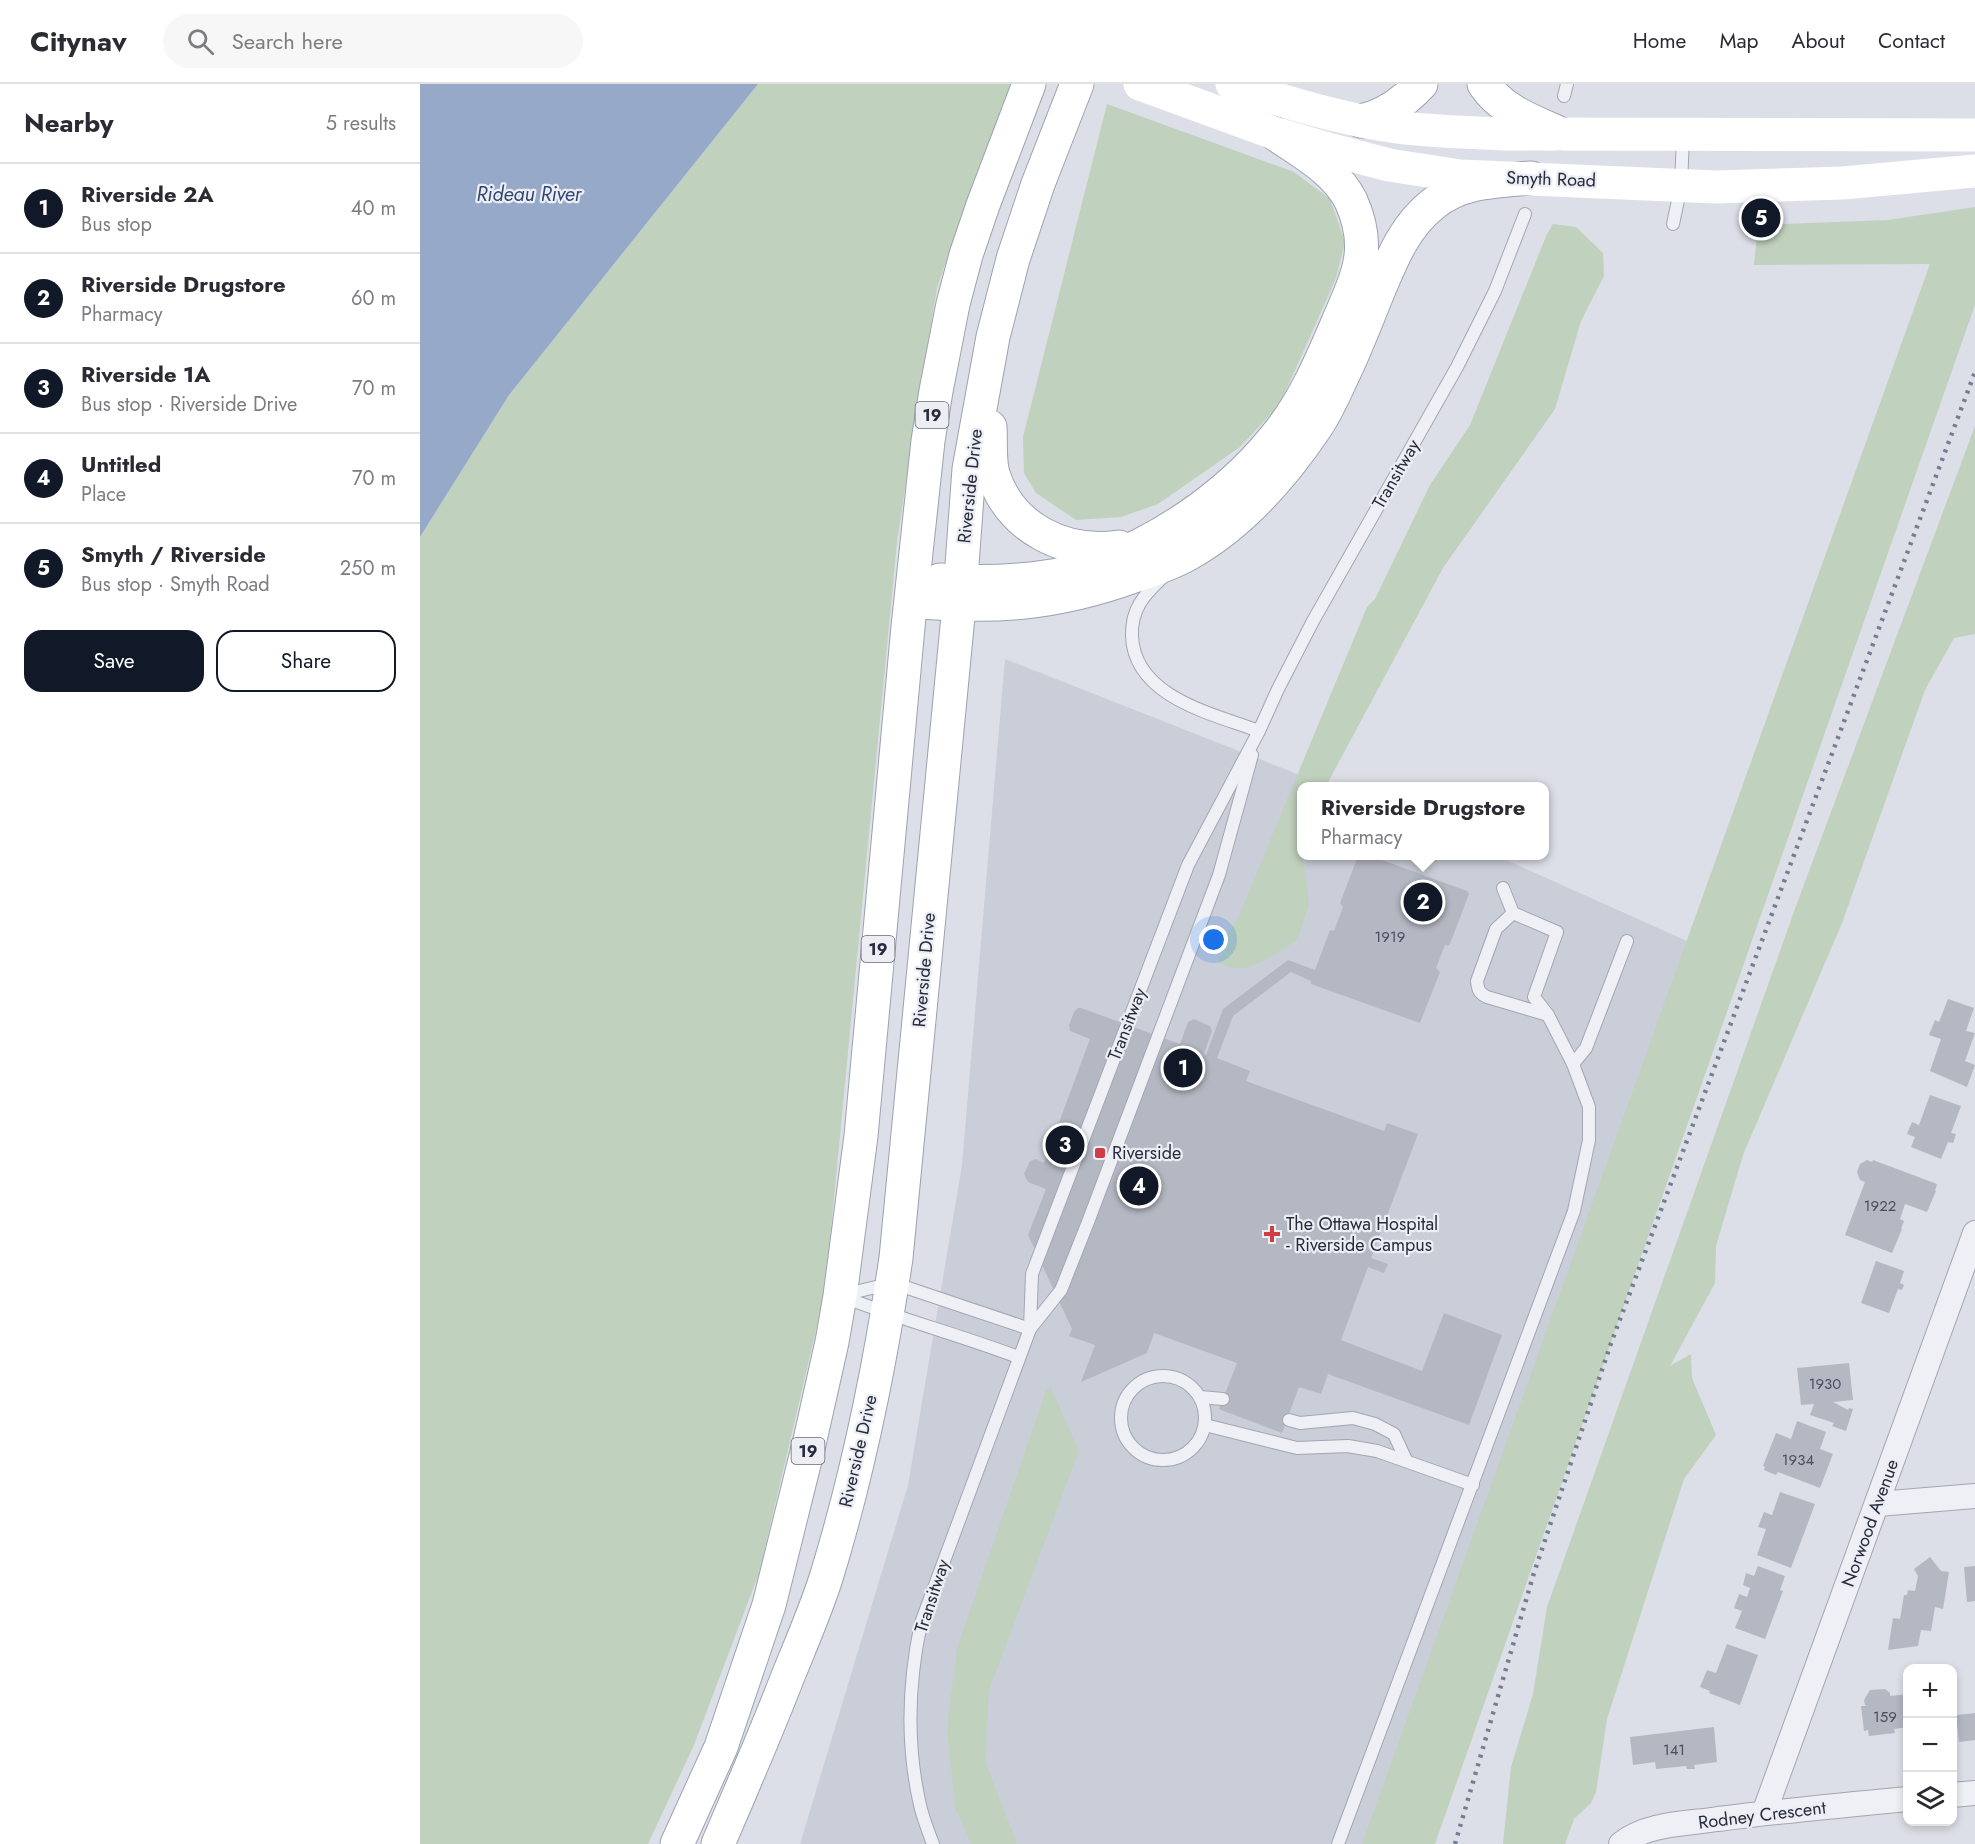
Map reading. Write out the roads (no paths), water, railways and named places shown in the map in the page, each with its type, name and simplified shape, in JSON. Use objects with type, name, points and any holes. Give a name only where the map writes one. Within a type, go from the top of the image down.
[{"type":"main road","name":"19","points":[[677,1844],[721,1747],[769,1605],[832,1342],[861,1136],[931,421],[953,304],[966,255],[1029,84]]},
{"type":"main road","name":"Riverside Drive","points":[[718,1844],[758,1751],[826,1578],[855,1472],[888,1315],[960,594],[969,469],[986,373],[1013,259],[1038,184],[1077,84]]},
{"type":"main road","name":"Smyth Road","points":[[1140,84],[1274,133],[1389,165],[1461,176],[1716,187],[1843,183],[1975,171]]},
{"type":"main road","points":[[1232,84],[1328,114],[1398,127],[1438,131],[1504,134],[1975,135]]},
{"type":"main road","points":[[1361,121],[1385,113],[1421,84]]},
{"type":"main road","points":[[1484,84],[1490,94],[1519,115],[1559,133]]},
{"type":"main road","points":[[960,594],[1006,581],[1075,571],[1101,564],[1176,526],[1205,506],[1256,459],[1282,429],[1306,392],[1355,281],[1361,263],[1363,245],[1351,201],[1331,174],[1274,133]]},
{"type":"main road","points":[[913,590],[1026,603],[1085,592],[1149,571],[1188,554],[1243,513],[1284,470],[1318,425],[1344,374],[1397,248],[1418,219],[1438,200],[1467,185],[1531,178]]},
{"type":"main road","points":[[986,373],[992,471],[1009,506],[1023,522],[1039,534],[1060,543],[1082,548],[1103,549],[1142,543]]},
{"type":"street","name":"Norwood Avenue","points":[[1764,1813],[1975,1233]]},
{"type":"street","points":[[1878,1504],[1975,1496]]},
{"type":"street","points":[[1957,1795],[1975,1793]]},
{"type":"street","name":"Rodney Crescent","points":[[1621,1844],[1629,1837],[1657,1828],[1764,1813],[1903,1799]]},
{"type":"lane","points":[[1673,224],[1681,186],[1683,135]]},
{"type":"lane","name":"Transitway","points":[[1030,1329],[1032,1274],[1188,865],[1259,731],[1313,621],[1457,367],[1495,291],[1525,214]]},
{"type":"lane","points":[[1188,554],[1145,594],[1136,610],[1132,626],[1132,644],[1137,662],[1154,683],[1177,699],[1259,731]]},
{"type":"lane","name":"Transitway","points":[[933,1844],[920,1807],[910,1738],[913,1659],[921,1623],[1018,1357],[1030,1329],[1061,1290],[1088,1222],[1216,882],[1259,731]]},
{"type":"lane","points":[[1338,1844],[1574,1211],[1589,1140],[1589,1107],[1573,1064],[1548,1015],[1534,997],[1557,932],[1513,913],[1503,888]]},
{"type":"lane","points":[[1513,913],[1496,929],[1477,981],[1478,989],[1487,998],[1548,1015]]},
{"type":"lane","points":[[1573,1064],[1586,1048],[1627,941]]},
{"type":"lane","points":[[840,1296],[893,1283],[1030,1329]]},
{"type":"lane","points":[[840,1296],[888,1315],[963,1336],[1018,1357]]},
{"type":"lane","points":[[1165,1376],[1179,1379],[1191,1386],[1200,1397],[1205,1411],[1205,1425],[1201,1438],[1192,1449],[1181,1456],[1168,1460],[1154,1459],[1142,1454],[1131,1445],[1124,1434],[1121,1421],[1122,1407],[1128,1394],[1138,1384],[1151,1378],[1165,1376]]},
{"type":"lane","points":[[1200,1397],[1223,1399]]},
{"type":"lane","points":[[1289,1420],[1300,1423],[1353,1418],[1375,1424],[1394,1434],[1406,1460]]},
{"type":"lane","points":[[1205,1425],[1297,1448],[1348,1446],[1377,1451],[1473,1485]]},
{"type":"lane","points":[[741,1821],[758,1751]]},
{"type":"water","name":"Rideau River","points":[[420,84],[758,84],[509,395],[420,537]]},
{"type":"railway","points":[[1455,1844],[1533,1576],[1610,1346],[1975,372]]},
{"type":"place","name":"Smyth / Riverside","points":[[1761,218]]},
{"type":"place","name":"Riverside Drugstore","points":[[1423,902]]},
{"type":"place","name":"Riverside 2A","points":[[1183,1068]]},
{"type":"place","name":"Riverside 1A","points":[[1065,1145]]},
{"type":"place","name":"Riverside","points":[[1100,1153]]},
{"type":"place","name":"Untitled","points":[[1139,1186]]},
{"type":"place","name":"The Ottawa Hospital - Riverside Campus","points":[[1272,1234]]}]
